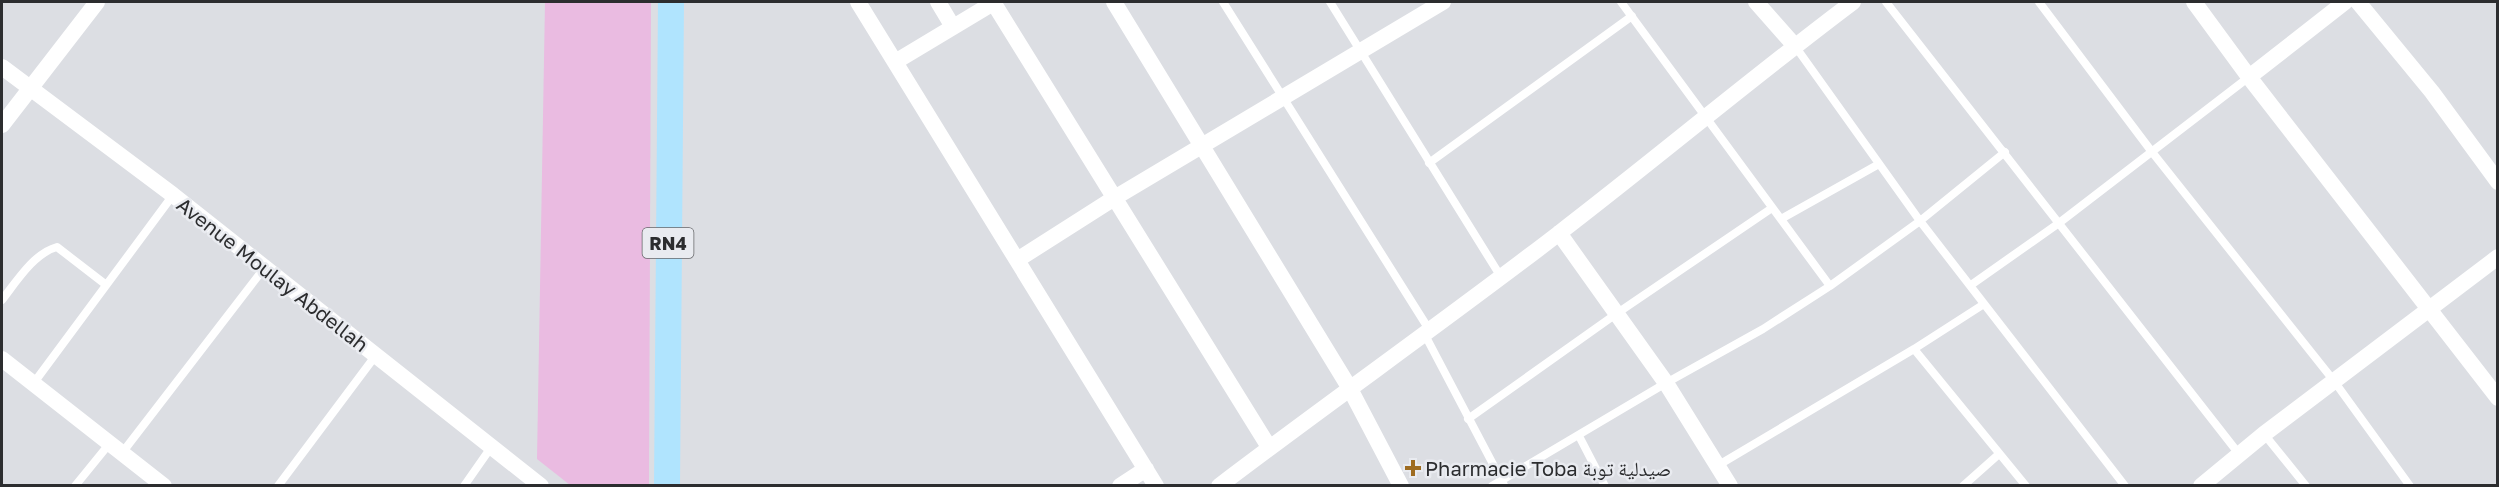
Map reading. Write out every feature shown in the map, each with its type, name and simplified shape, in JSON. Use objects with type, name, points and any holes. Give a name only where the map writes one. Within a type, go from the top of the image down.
[{"type":"main road","name":"RN4","points":[[667,486],[671,2]]},
{"type":"street","points":[[2,125],[97,2]]},
{"type":"street","points":[[858,2],[1156,486]]},
{"type":"street","points":[[938,2],[953,27]]},
{"type":"street","points":[[895,62],[994,2],[1269,447]]},
{"type":"street","points":[[1114,2],[1349,387],[1401,486]]},
{"type":"street","points":[[1017,260],[1116,197],[1443,2]]},
{"type":"street","points":[[1756,2],[1795,46]]},
{"type":"street","points":[[1219,486],[1349,387],[1427,333],[1559,233],[1853,2]]},
{"type":"street","points":[[2194,2],[2249,77],[2498,398]]},
{"type":"street","points":[[2249,77],[2345,2]]},
{"type":"street","points":[[2358,2],[2432,92],[2498,182]]},
{"type":"street","name":"Avenue Moulay Abdellah","points":[[2,68],[265,267],[541,486]]},
{"type":"street","points":[[1559,233],[1666,383],[1730,486]]},
{"type":"street","points":[[2201,486],[2264,434],[2498,257]]},
{"type":"street","points":[[2,359],[164,486]]},
{"type":"street","points":[[1120,486],[1146,469]]},
{"type":"lane","points":[[1223,2],[1284,96],[1427,333],[1468,419],[1503,483]]},
{"type":"lane","points":[[1330,2],[1501,277]]},
{"type":"lane","points":[[1621,2],[1830,286]]},
{"type":"lane","points":[[1886,2],[2239,454]]},
{"type":"lane","points":[[2039,2],[2152,152],[2334,381],[2410,486]]},
{"type":"lane","points":[[1429,163],[1632,16]]},
{"type":"lane","points":[[1795,46],[1920,221],[2125,486]]},
{"type":"lane","points":[[1971,285],[2059,223],[2249,77]]},
{"type":"lane","points":[[1492,486],[1503,483],[1666,383],[1763,329],[1830,286],[1920,221],[2005,152]]},
{"type":"lane","points":[[1780,219],[1879,164]]},
{"type":"lane","points":[[33,384],[172,195]]},
{"type":"lane","points":[[1468,419],[1616,314],[1772,208]]},
{"type":"lane","points":[[2,300],[34,261],[50,249],[57,247],[105,284]]},
{"type":"lane","points":[[75,486],[116,448],[265,267]]},
{"type":"lane","points":[[1717,466],[1914,349],[1984,304]]},
{"type":"lane","points":[[1914,349],[2026,486]]},
{"type":"lane","points":[[278,486],[376,355]]},
{"type":"lane","points":[[2264,434],[2306,486]]},
{"type":"lane","points":[[1579,436],[1605,486]]},
{"type":"lane","points":[[464,486],[492,446]]},
{"type":"lane","points":[[1963,486],[1999,454]]},
{"type":"shaded area","points":[[545,2],[651,2],[649,485],[570,485],[537,459]]},
{"type":"place","name":"Pharmacie Toba صيدلية توبة","points":[[1413,468]]}]
